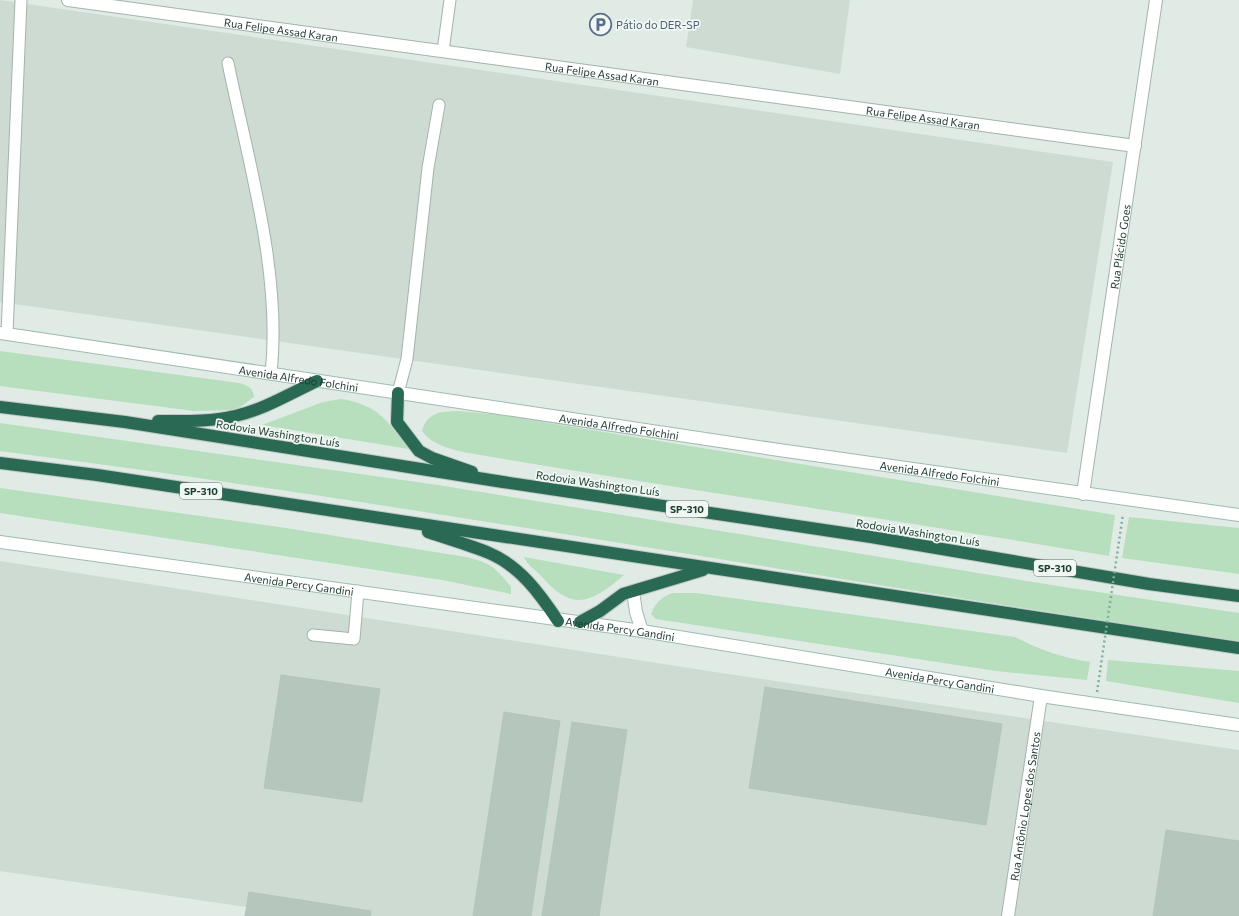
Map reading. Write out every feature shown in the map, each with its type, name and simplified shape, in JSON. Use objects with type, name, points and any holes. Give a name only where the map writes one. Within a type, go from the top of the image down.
[{"type":"highway","points":[[126,422],[199,421],[236,416],[266,405],[317,381]]},
{"type":"highway","points":[[398,393],[397,422],[419,451],[432,458],[503,482]]},
{"type":"highway","name":"Rodovia Washington Luís","points":[[0,406],[126,422],[503,482],[871,537],[1149,584],[1239,596]]},
{"type":"highway","name":"SP-310","points":[[0,463],[97,475],[1239,648]]},
{"type":"highway","points":[[401,522],[490,553],[508,564],[537,590],[558,621]]},
{"type":"highway","points":[[580,622],[600,611],[623,594],[707,568]]},
{"type":"main road","name":"Rua Felipe Assad Karan","points":[[68,0],[1135,146]]},
{"type":"main road","name":"Rua Plácido Goes","points":[[1083,494],[1156,0]]},
{"type":"main road","name":"Avenida Alfredo Folchini","points":[[4,333],[317,381],[1083,494],[1239,515]]},
{"type":"main road","name":"Avenida Percy Gandini","points":[[0,542],[358,591],[558,621],[580,622],[642,631],[1041,696],[1239,725]]},
{"type":"main road","points":[[633,591],[636,612],[642,631]]},
{"type":"main road","name":"Rua Antônio Lopes dos Santos","points":[[1008,916],[1041,696]]},
{"type":"lane","points":[[4,333],[22,0]]},
{"type":"lane","points":[[443,51],[450,0]]},
{"type":"lane","points":[[228,63],[268,256],[274,350],[271,374]]},
{"type":"lane","points":[[398,393],[407,359],[428,168],[439,105]]},
{"type":"lane","points":[[313,635],[354,639],[358,591]]},
{"type":"path","points":[[1097,692],[1123,514]]},
{"type":"shaded area","points":[[0,0],[1113,162],[1067,453],[0,302]]},
{"type":"shaded area","points":[[693,0],[850,0],[840,74],[686,47]]},
{"type":"shaded area","points":[[0,561],[715,672],[1239,750],[1239,916],[245,916],[246,907],[0,871]]},
{"type":"green space","points":[[0,351],[239,383],[250,387],[254,397],[240,407],[231,410],[194,411],[0,386]]},
{"type":"green space","points":[[341,399],[365,405],[373,410],[388,422],[409,449],[262,425],[323,402]]},
{"type":"green space","points":[[458,411],[493,414],[1115,515],[1109,556],[463,452],[436,443],[422,431],[425,424],[432,416],[441,412]]},
{"type":"green space","points":[[0,423],[438,485],[1064,587],[1239,613],[1239,641],[310,494],[0,451]]},
{"type":"green space","points":[[0,488],[286,528],[466,557],[481,561],[496,570],[511,587],[511,594],[442,580],[0,513]]},
{"type":"green space","points":[[1129,517],[1239,528],[1239,574],[1122,558]]},
{"type":"green space","points":[[524,557],[624,575],[594,596],[584,600],[575,600],[565,597],[555,590],[530,566]]},
{"type":"green space","points":[[673,593],[696,593],[1015,637],[1052,653],[1090,662],[1087,680],[996,671],[656,619],[651,614],[655,606],[659,600]]},
{"type":"green space","points":[[1108,660],[1239,671],[1239,703],[1106,681]]},
{"type":"building","points":[[281,675],[380,689],[362,802],[264,788]]},
{"type":"building","points":[[765,687],[1002,724],[986,825],[749,788]]},
{"type":"building","points":[[504,712],[560,721],[531,916],[473,916]]},
{"type":"building","points":[[572,722],[627,730],[599,916],[542,916]]},
{"type":"building","points":[[1166,830],[1239,841],[1239,916],[1153,916]]},
{"type":"building","points":[[249,892],[371,911],[370,916],[245,916]]},
{"type":"place","name":"Pátio do DER-SP","points":[[601,24]]}]
